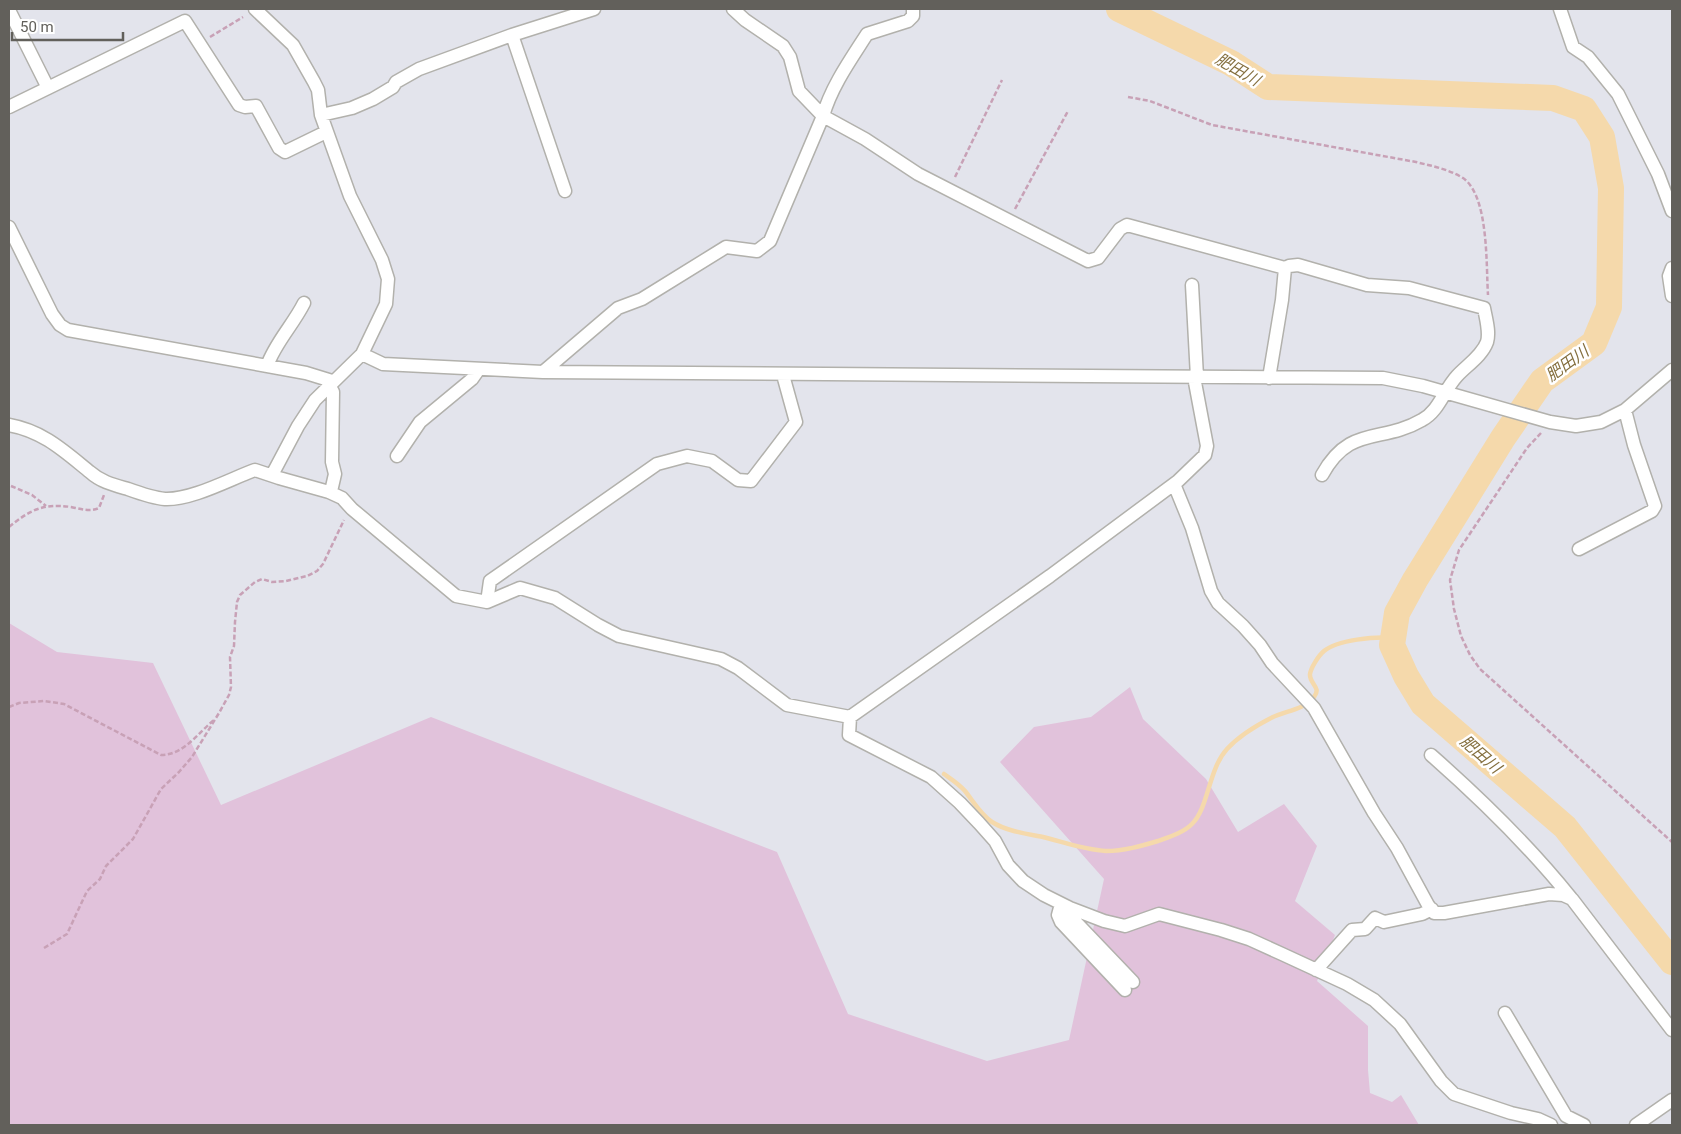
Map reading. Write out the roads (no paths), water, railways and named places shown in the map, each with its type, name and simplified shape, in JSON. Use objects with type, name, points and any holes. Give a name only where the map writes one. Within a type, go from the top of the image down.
[{"type":"street","points":[[256,9],[299,54],[318,90],[321,115],[326,132],[350,196],[382,260],[388,278],[386,304],[362,354],[314,400],[272,475]]},
{"type":"street","points":[[321,115],[352,108],[366,102],[393,88],[396,82],[420,69],[512,34],[594,9]]},
{"type":"street","points":[[733,9],[745,20],[783,46],[790,57],[799,91],[823,116],[864,139],[918,174],[1088,261],[1098,258],[1120,229],[1127,225],[1284,268],[1298,266],[1367,285],[1409,288],[1484,308],[1488,335],[1486,344],[1444,392],[1434,411],[1423,420],[1414,424],[1348,444],[1329,462],[1322,475]]},
{"type":"street","points":[[1560,9],[1573,47],[1588,57],[1618,94],[1658,174],[1672,211]]},
{"type":"street","points":[[9,10],[48,88]]},
{"type":"street","points":[[543,372],[618,308],[642,299],[726,247],[757,251],[770,241],[826,106],[840,78],[867,34],[908,21],[913,12]]},
{"type":"street","points":[[9,107],[185,21],[239,105],[245,107],[256,106],[279,148],[285,152],[326,132]]},
{"type":"street","points":[[512,34],[565,191]]},
{"type":"street","points":[[9,227],[52,314],[68,330],[306,373],[330,383],[333,392],[332,462],[335,474],[329,492]]},
{"type":"street","points":[[1270,378],[1282,300],[1284,268]]},
{"type":"street","points":[[1672,268],[1669,276],[1672,296]]},
{"type":"street","points":[[1192,285],[1195,377],[1207,446],[1205,455],[1174,484],[1192,528],[1211,591],[1218,603],[1243,626],[1260,645],[1272,663],[1314,708],[1434,913],[1444,913],[1549,894],[1563,895],[1572,899]]},
{"type":"street","points":[[267,366],[283,334],[304,303]]},
{"type":"street","points":[[362,354],[383,364],[543,372],[1383,378],[1423,386],[1545,420],[1576,426],[1601,422],[1625,410],[1672,370]]},
{"type":"street","points":[[397,456],[420,422],[472,379],[478,369]]},
{"type":"street","points":[[487,602],[490,581],[657,464],[687,456],[712,461],[738,480],[751,481],[796,422],[783,375]]},
{"type":"street","points":[[1579,549],[1652,511],[1654,506],[1634,445],[1625,410]]},
{"type":"street","points":[[9,425],[51,440],[92,474],[108,484],[165,499],[182,497],[207,490],[255,470],[329,492],[342,498],[352,509],[456,596],[487,602],[520,588],[555,598],[619,636],[721,659],[738,668],[787,705],[850,717],[1050,576],[1178,481]]},
{"type":"street","points":[[850,717],[849,735],[931,777],[960,803],[995,840],[1008,865],[1024,881],[1044,895],[1104,921],[1125,926],[1159,914],[1249,939],[1347,984],[1374,1000],[1400,1024],[1441,1081],[1454,1094],[1511,1113],[1538,1119],[1551,1125]]},
{"type":"street","points":[[1431,755],[1506,826],[1550,872],[1672,1030]]},
{"type":"street","points":[[1065,905],[1058,916],[1061,922],[1129,986]]},
{"type":"street","points":[[1316,970],[1352,930],[1365,929],[1375,918],[1384,922],[1422,914],[1432,909]]},
{"type":"street","points":[[1505,1013],[1566,1116],[1584,1125]]},
{"type":"street","points":[[1636,1125],[1672,1100]]},
{"type":"waterway","name":"肥田川","points":[[1119,9],[1231,63],[1268,87],[1553,98],[1584,109],[1602,137],[1611,188],[1609,307],[1594,343],[1542,381],[1503,438],[1415,580],[1397,613],[1392,645],[1406,676],[1423,704],[1565,827],[1672,962]]},
{"type":"waterway","points":[[944,774],[963,788],[988,819],[1010,830],[1106,851],[1126,849],[1158,841],[1184,830],[1198,817],[1216,767],[1232,744],[1273,717],[1300,707],[1314,697],[1317,691],[1310,674],[1315,662],[1324,651],[1338,644],[1357,640],[1393,638]]}]
